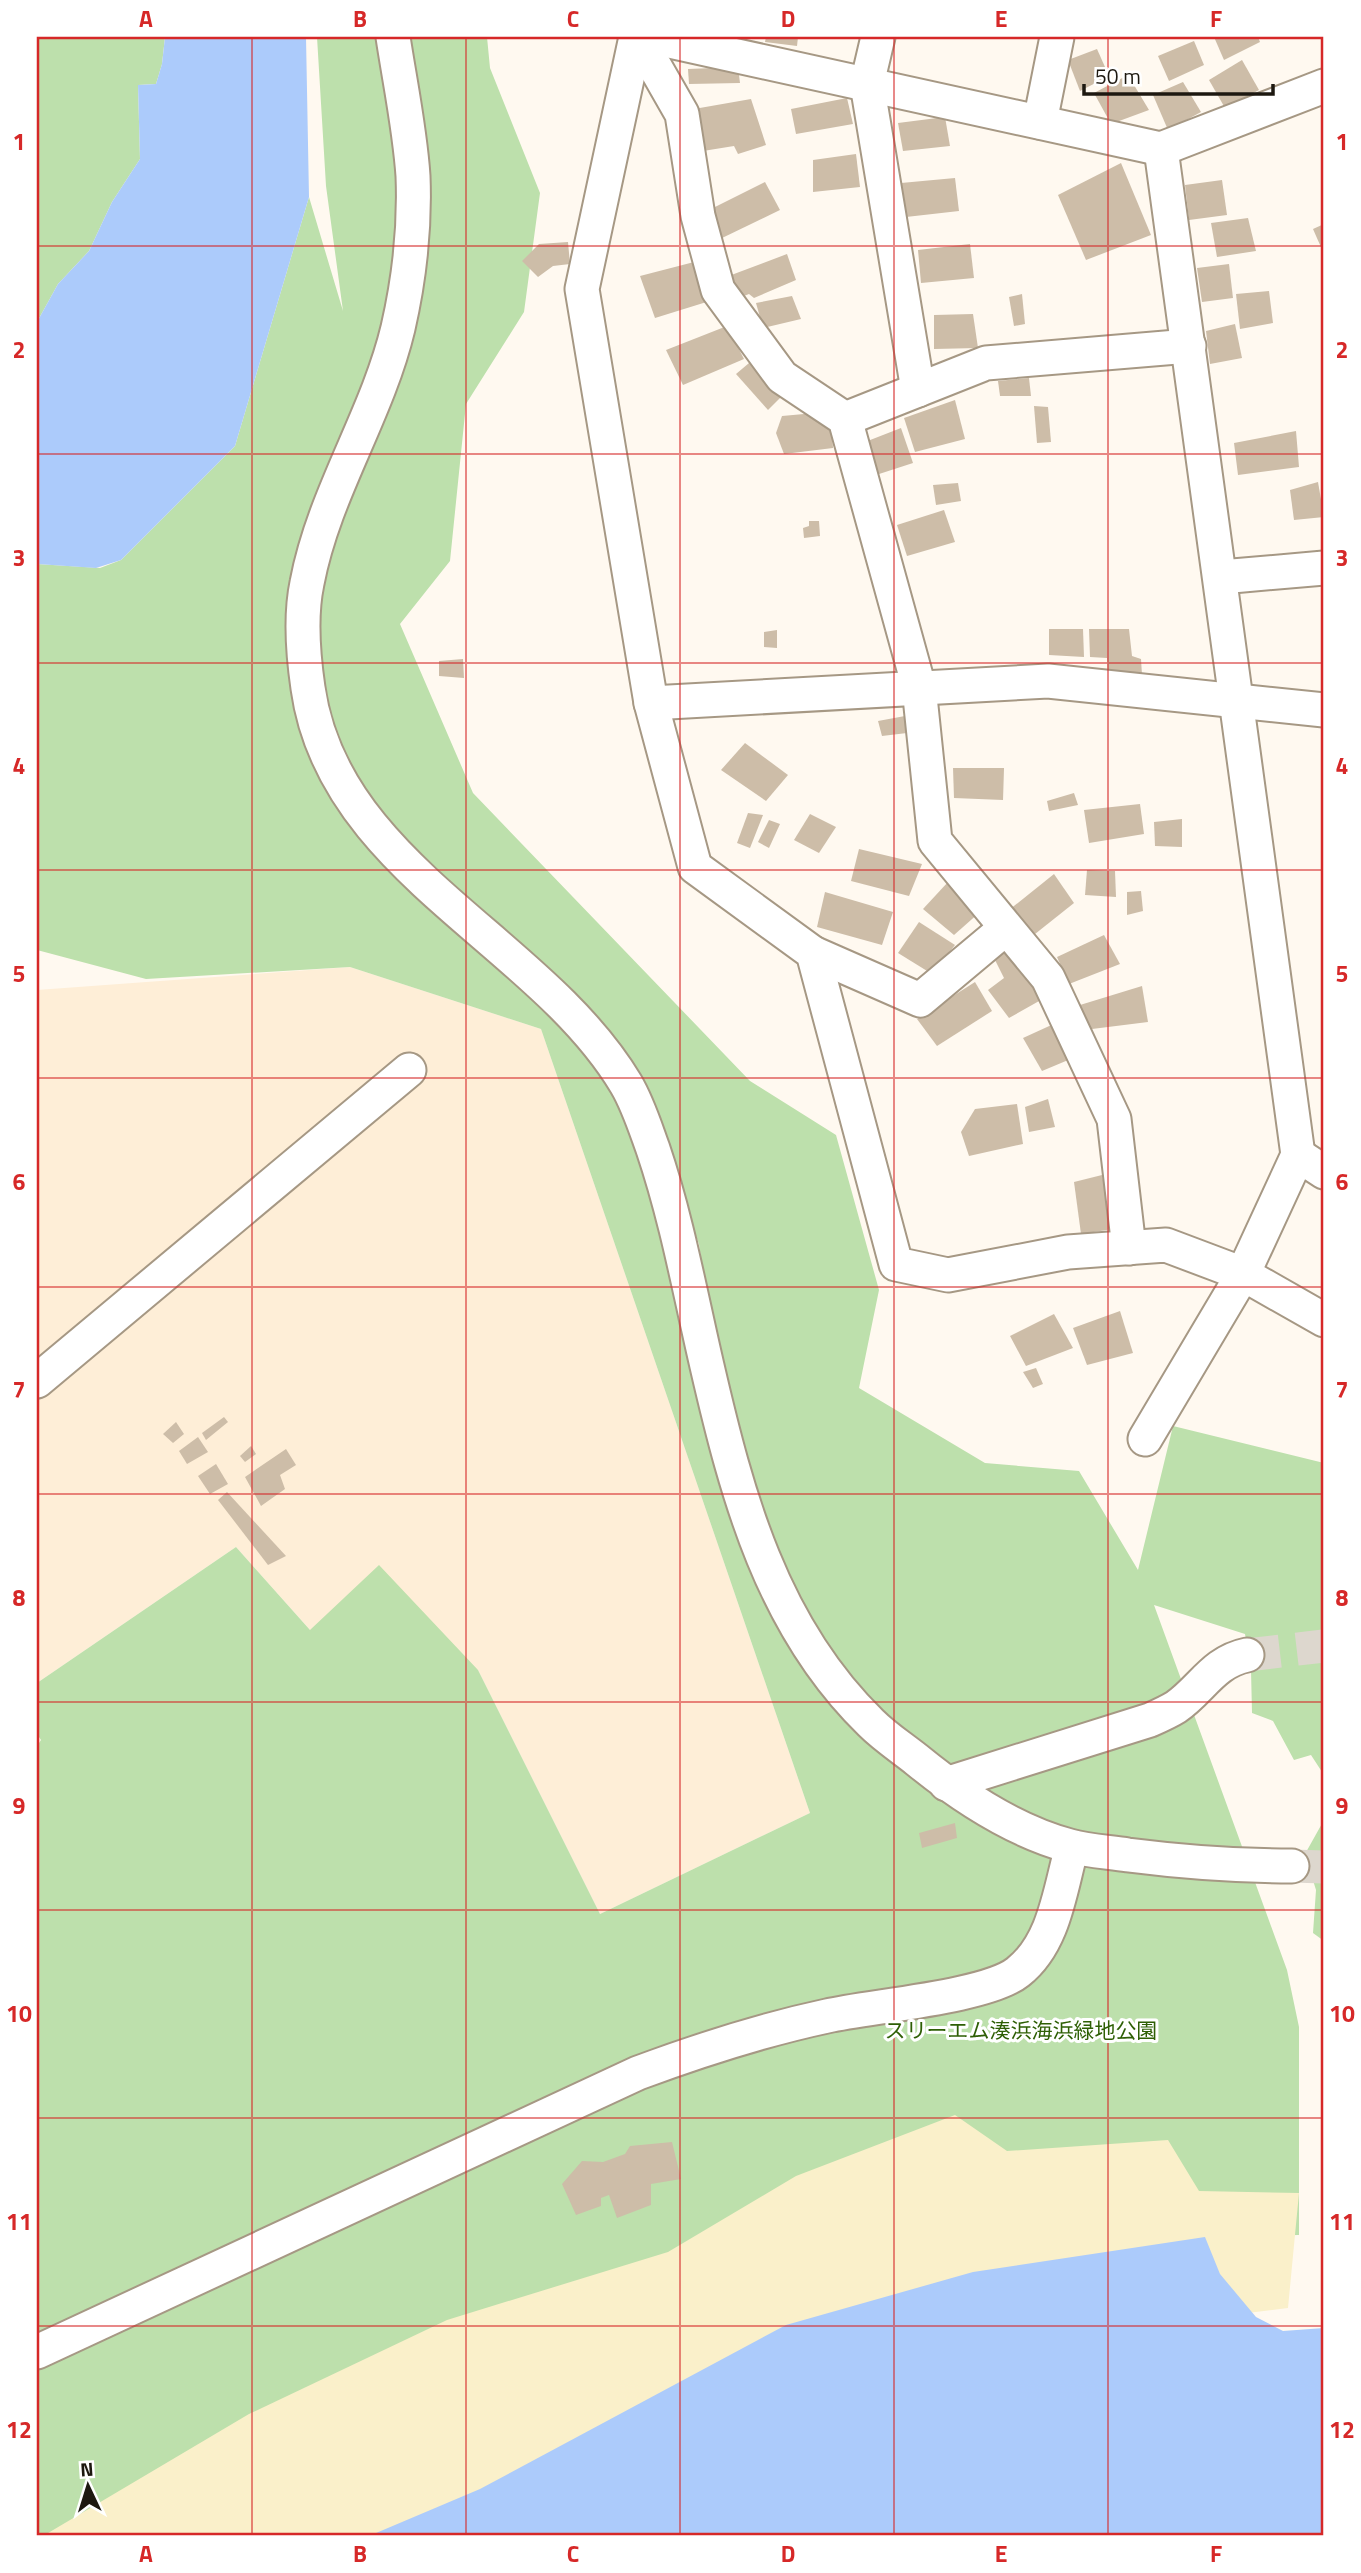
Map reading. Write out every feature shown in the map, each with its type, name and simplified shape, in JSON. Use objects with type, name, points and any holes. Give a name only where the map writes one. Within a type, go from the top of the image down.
[{"type":"street","points":[[393,37],[413,176],[406,287],[382,383],[340,478],[313,554],[305,588],[309,697],[324,748],[345,794],[383,838],[471,924],[572,1014],[627,1086],[673,1208],[707,1368],[754,1541],[775,1589],[818,1659],[871,1723],[946,1784],[996,1815],[1072,1847],[1206,1866],[1292,1866]]},
{"type":"street","points":[[637,37],[682,114],[698,216],[718,290],[782,377],[845,419],[919,687],[935,841],[1048,978],[1114,1119],[1129,1248]]},
{"type":"street","points":[[637,37],[582,289],[651,703],[695,867],[813,953],[920,1000],[1006,928]]},
{"type":"street","points":[[651,37],[1161,149],[1324,86]]},
{"type":"street","points":[[878,37],[867,85],[918,390]]},
{"type":"street","points":[[1040,122],[1057,37]]},
{"type":"street","points":[[1145,1439],[1311,1163],[1238,699],[1161,149]]},
{"type":"street","points":[[845,419],[986,363],[1189,346]]},
{"type":"street","points":[[1221,577],[1324,568]]},
{"type":"street","points":[[651,703],[1048,681],[1324,710]]},
{"type":"street","points":[[813,953],[896,1264],[948,1275],[1068,1252],[1166,1245],[1243,1274],[1323,1318]]},
{"type":"street","points":[[37,1381],[410,1070]]},
{"type":"street","points":[[946,1784],[1150,1720],[1176,1707],[1214,1670],[1234,1658],[1247,1656]]},
{"type":"street","points":[[37,2352],[638,2073],[725,2040],[828,2015],[983,1988],[1017,1973],[1036,1954],[1049,1932],[1072,1847]]},
{"type":"shaded area","points":[[350,967],[541,1029],[810,1813],[600,1914],[478,1670],[311,1631],[236,1547],[37,1683],[37,990]]},
{"type":"green space","points":[[37,37],[165,37],[162,64],[156,84],[138,85],[140,159],[112,202],[89,251],[58,284],[37,322]]},
{"type":"green space","name":"スリーエム湊浜海浜緑地公園","points":[[317,37],[487,37],[490,68],[540,193],[524,312],[466,404],[450,561],[400,624],[473,793],[750,1081],[836,1135],[879,1290],[859,1388],[985,1463],[1079,1471],[1138,1570],[1173,1426],[1324,1463],[1324,1775],[1311,1755],[1294,1760],[1273,1721],[1252,1713],[1251,1670],[1245,1634],[1154,1605],[1287,1970],[1299,2027],[1299,2235],[1205,2237],[369,2536],[37,2536],[37,1746],[41,1740],[37,1734],[37,1683],[236,1547],[310,1630],[379,1565],[478,1670],[600,1914],[810,1813],[541,1029],[350,967],[146,979],[37,950],[37,564],[100,568],[121,560],[235,446],[309,197],[343,311],[326,186]],"holes":[[[648,1106],[699,1244],[720,1389]]]},
{"type":"green space","points":[[1324,1820],[1324,1941],[1313,1933],[1316,1890],[1305,1854]]},
{"type":"sand","points":[[955,2115],[1007,2151],[1168,2140],[1199,2191],[1299,2193],[1288,2308],[956,2349],[593,2536],[43,2536],[249,2414],[447,2320],[668,2252],[796,2176]]},
{"type":"water","points":[[165,37],[306,37],[309,197],[235,446],[121,560],[96,568],[37,564],[37,322],[58,284],[89,251],[112,202],[140,159],[138,85],[156,84],[162,64]]},
{"type":"water","points":[[1205,2237],[1220,2274],[1256,2317],[1283,2331],[1324,2328],[1324,2536],[369,2536],[480,2489],[786,2325],[973,2272]]},
{"type":"building","points":[[766,37],[798,37],[797,46],[765,42]]},
{"type":"building","points":[[1214,37],[1258,37],[1260,42],[1224,60]]},
{"type":"building","points":[[1194,41],[1204,65],[1169,81],[1158,56]]},
{"type":"building","points":[[1097,49],[1109,76],[1080,91],[1068,60]]},
{"type":"building","points":[[1242,60],[1259,90],[1225,108],[1209,80]]},
{"type":"building","points":[[738,67],[740,83],[689,84],[688,69]]},
{"type":"building","points":[[1128,75],[1149,110],[1111,124],[1094,93]]},
{"type":"building","points":[[1183,82],[1201,112],[1168,130],[1153,95]]},
{"type":"building","points":[[847,98],[853,124],[796,134],[791,109]]},
{"type":"building","points":[[751,99],[766,145],[738,154],[734,146],[703,151],[694,109]]},
{"type":"building","points":[[945,117],[950,146],[903,151],[898,123]]},
{"type":"building","points":[[856,154],[860,187],[813,192],[813,160]]},
{"type":"building","points":[[1121,163],[1151,235],[1086,260],[1058,195]]},
{"type":"building","points":[[955,178],[959,211],[906,217],[901,183]]},
{"type":"building","points":[[1222,180],[1227,215],[1189,220],[1185,185]]},
{"type":"building","points":[[765,182],[780,210],[720,239],[709,210]]},
{"type":"building","points":[[1248,218],[1256,251],[1217,257],[1211,223]]},
{"type":"building","points":[[1324,224],[1324,254],[1313,229]]},
{"type":"building","points":[[568,242],[570,264],[553,266],[538,277],[522,261],[539,244]]},
{"type":"building","points":[[970,244],[974,278],[921,283],[918,250]]},
{"type":"building","points":[[787,254],[796,280],[754,298],[749,294],[734,300],[726,277]]},
{"type":"building","points":[[698,261],[713,300],[655,318],[640,276]]},
{"type":"building","points":[[1229,264],[1233,298],[1202,302],[1197,268]]},
{"type":"building","points":[[1269,291],[1273,323],[1240,329],[1236,294]]},
{"type":"building","points":[[1022,294],[1025,324],[1014,326],[1009,297]]},
{"type":"building","points":[[792,296],[801,319],[763,328],[756,303]]},
{"type":"building","points":[[973,314],[978,348],[934,349],[934,315]]},
{"type":"building","points":[[1235,324],[1242,358],[1210,364],[1206,331]]},
{"type":"building","points":[[727,326],[744,359],[683,385],[666,350]]},
{"type":"building","points":[[755,358],[785,393],[768,410],[736,374]]},
{"type":"building","points":[[1029,378],[1031,396],[1000,396],[998,381]]},
{"type":"building","points":[[955,400],[965,439],[915,452],[904,418]]},
{"type":"building","points":[[1034,406],[1048,407],[1051,442],[1037,443]]},
{"type":"building","points":[[815,413],[831,420],[833,448],[784,454],[776,433],[782,416]]},
{"type":"building","points":[[901,428],[913,463],[876,475],[865,442]]},
{"type":"building","points":[[1296,431],[1299,467],[1238,475],[1234,443]]},
{"type":"building","points":[[1318,482],[1324,517],[1294,520],[1290,490]]},
{"type":"building","points":[[958,483],[961,501],[936,505],[933,485]]},
{"type":"building","points":[[944,510],[955,542],[907,556],[897,525]]},
{"type":"building","points":[[809,521],[819,521],[820,536],[804,538],[803,528],[809,526]]},
{"type":"building","points":[[1049,629],[1083,629],[1084,657],[1049,655]]},
{"type":"building","points":[[1089,629],[1129,629],[1132,656],[1141,659],[1142,675],[1108,678],[1107,658],[1090,657]]},
{"type":"building","points":[[777,630],[777,648],[764,647],[764,632]]},
{"type":"building","points":[[463,659],[464,678],[439,676],[439,661]]},
{"type":"building","points":[[905,716],[907,733],[882,736],[878,721]]},
{"type":"building","points":[[745,743],[788,775],[766,801],[721,770]]},
{"type":"building","points":[[953,768],[1004,768],[1003,800],[954,798]]},
{"type":"building","points":[[1074,793],[1078,805],[1049,811],[1047,801]]},
{"type":"building","points":[[1140,804],[1144,834],[1089,843],[1084,810]]},
{"type":"building","points":[[748,813],[763,815],[750,848],[737,843]]},
{"type":"building","points":[[810,814],[836,827],[819,853],[794,840]]},
{"type":"building","points":[[1182,819],[1182,847],[1155,846],[1154,822]]},
{"type":"building","points":[[769,820],[780,824],[769,848],[758,842]]},
{"type":"building","points":[[859,849],[922,864],[909,896],[851,881]]},
{"type":"building","points":[[1087,870],[1115,871],[1116,897],[1085,895]]},
{"type":"building","points":[[1054,874],[1074,903],[1030,938],[1009,910]]},
{"type":"building","points":[[948,882],[980,912],[954,935],[923,909]]},
{"type":"building","points":[[1141,891],[1143,911],[1127,915],[1127,892]]},
{"type":"building","points":[[825,892],[893,912],[882,945],[817,927]]},
{"type":"building","points":[[919,922],[955,945],[932,974],[898,953]]},
{"type":"building","points":[[1104,935],[1120,964],[1069,984],[1057,957]]},
{"type":"building","points":[[1009,941],[1048,996],[1009,1018],[988,990],[1004,978],[992,954]]},
{"type":"building","points":[[975,982],[992,1011],[937,1046],[917,1019]]},
{"type":"building","points":[[1142,986],[1148,1022],[1084,1030],[1080,1005]]},
{"type":"building","points":[[1058,1022],[1073,1058],[1042,1071],[1023,1038]]},
{"type":"building","points":[[1048,1099],[1055,1127],[1029,1132],[1025,1107]]},
{"type":"building","points":[[1017,1104],[1023,1144],[969,1156],[961,1132],[975,1109]]},
{"type":"building","points":[[1102,1175],[1113,1229],[1081,1234],[1074,1182]]},
{"type":"building","points":[[1120,1311],[1133,1353],[1087,1365],[1073,1328]]},
{"type":"building","points":[[1054,1314],[1073,1348],[1026,1366],[1010,1336]]},
{"type":"building","points":[[1036,1368],[1043,1384],[1033,1388],[1023,1372]]},
{"type":"building","points":[[224,1417],[228,1422],[206,1440],[202,1433]]},
{"type":"building","points":[[176,1422],[184,1434],[173,1443],[163,1434]]},
{"type":"building","points":[[198,1437],[208,1452],[187,1464],[179,1451]]},
{"type":"building","points":[[251,1446],[256,1454],[245,1462],[240,1456]]},
{"type":"building","points":[[286,1449],[296,1465],[280,1475],[285,1489],[261,1506],[245,1477]]},
{"type":"building","points":[[216,1464],[228,1484],[210,1494],[198,1476]]},
{"type":"building","points":[[227,1492],[286,1556],[268,1565],[218,1500]]},
{"type":"building","points":[[955,1823],[957,1838],[922,1848],[919,1833]]},
{"type":"building","points":[[672,2142],[681,2179],[651,2184],[651,2205],[617,2218],[609,2195],[601,2198],[601,2206],[576,2215],[562,2184],[582,2161],[603,2162],[625,2154],[630,2146]]},
{"type":"tunnel","points":[[1247,1655],[1324,1646]]},
{"type":"tunnel","points":[[1292,1866],[1324,1867]]}]
